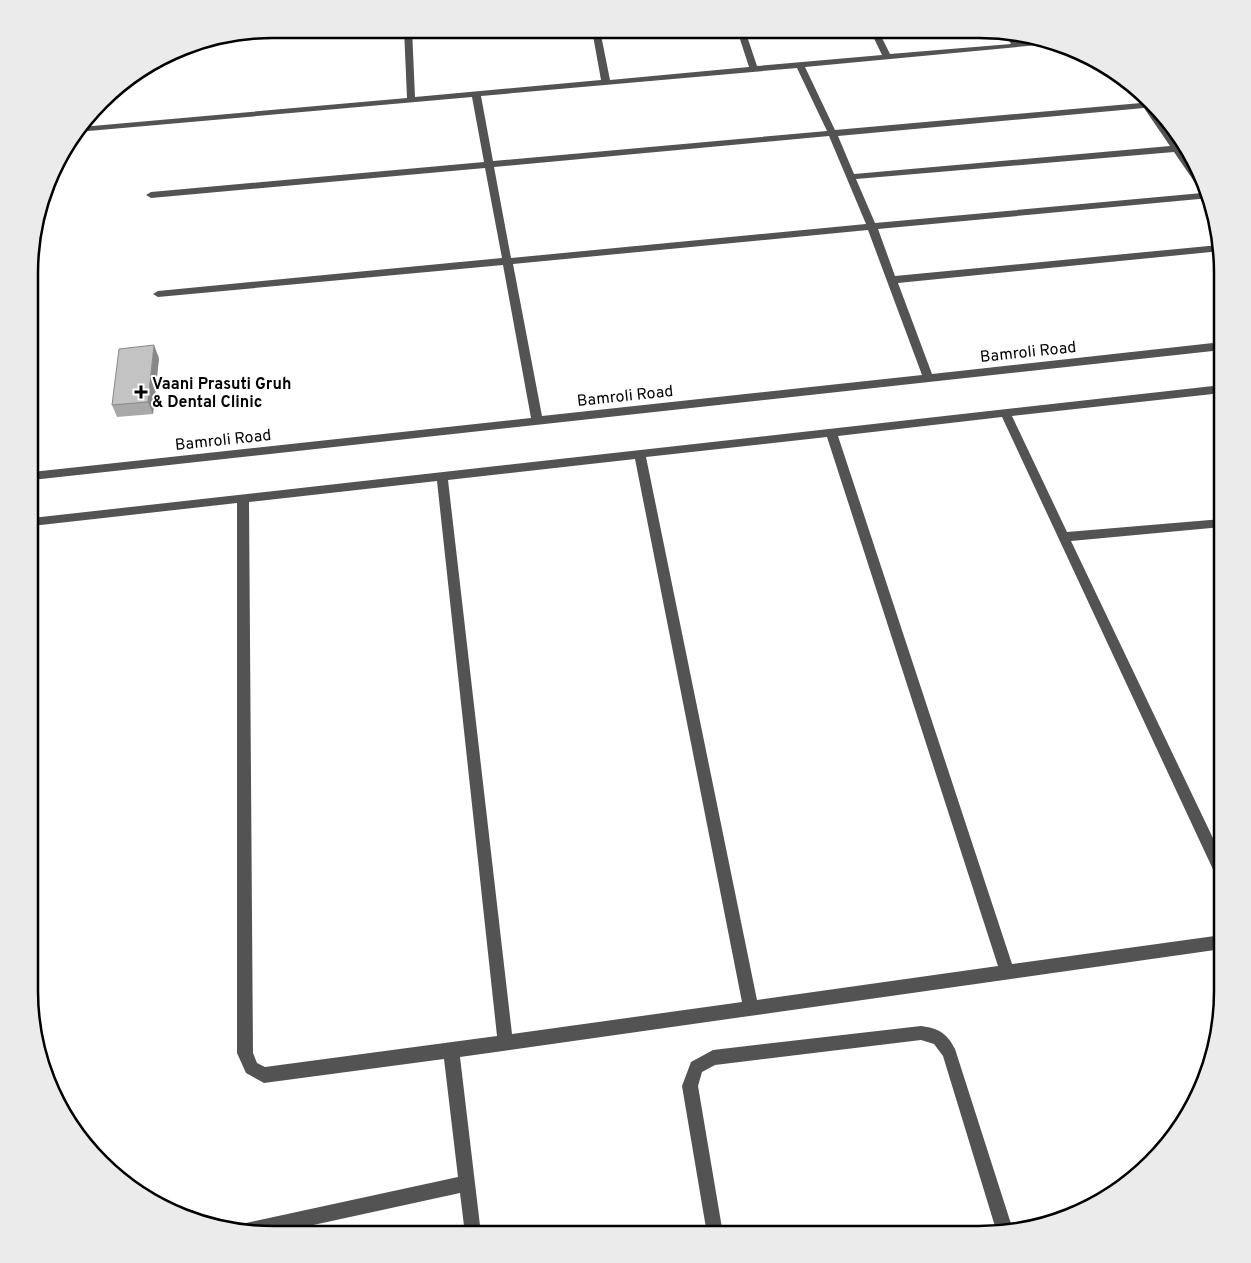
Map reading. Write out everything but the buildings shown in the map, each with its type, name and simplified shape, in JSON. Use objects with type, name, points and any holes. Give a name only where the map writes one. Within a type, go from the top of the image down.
[{"type":"street","points":[[408,38],[411,100]]},
{"type":"street","points":[[598,38],[606,83]]},
{"type":"street","points":[[744,38],[754,70]]},
{"type":"street","points":[[878,38],[887,57]]},
{"type":"street","points":[[1013,41],[1016,46]]},
{"type":"street","points":[[87,129],[1033,44]]},
{"type":"street","points":[[800,65],[832,133],[872,227],[928,378]]},
{"type":"street","points":[[476,95],[509,261],[537,421]]},
{"type":"street","points":[[151,195],[832,133],[1140,101]]},
{"type":"street","points":[[851,177],[1178,148]]},
{"type":"street","points":[[158,294],[1201,196]]},
{"type":"street","points":[[891,280],[1212,249]]},
{"type":"street","name":"Bamroli Road","points":[[38,475],[1214,347]]},
{"type":"street","points":[[38,521],[1214,390]]},
{"type":"street","points":[[1005,413],[1214,856]]},
{"type":"street","points":[[831,433],[1007,972]]},
{"type":"street","points":[[640,454],[751,1008]]},
{"type":"street","points":[[442,476],[505,1042]]},
{"type":"street","points":[[243,498],[245,1053],[251,1068],[264,1074],[450,1050],[1214,943]]},
{"type":"street","points":[[1064,537],[1214,524]]},
{"type":"street","points":[[714,1226],[690,1086],[696,1067],[713,1058],[921,1033],[935,1034],[944,1042],[950,1054],[1002,1224]]},
{"type":"street","points":[[450,1050],[472,1226]]},
{"type":"street","points":[[270,1226],[467,1182]]},
{"type":"place","name":"Vaani Prasuti Gruh & Dental Clinic","points":[[141,392]]}]
